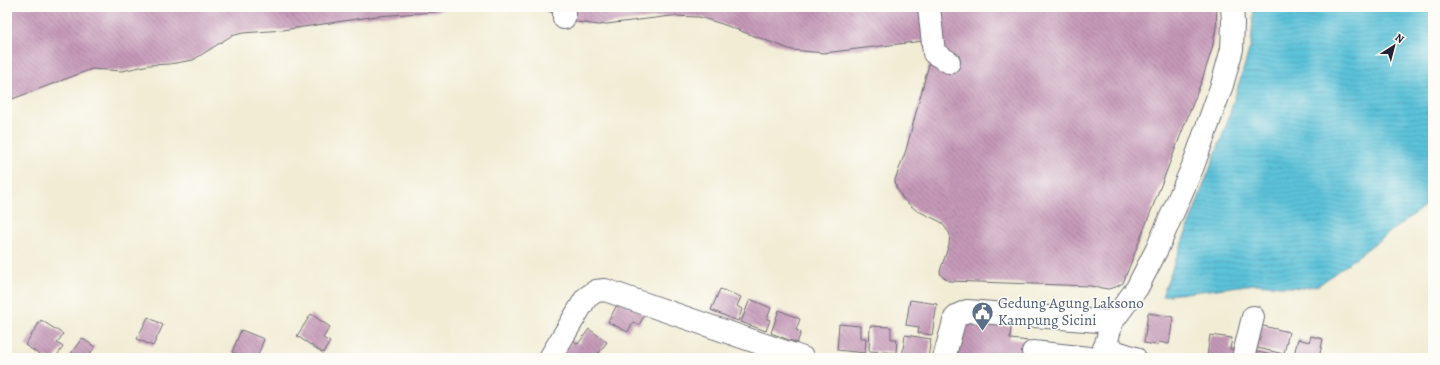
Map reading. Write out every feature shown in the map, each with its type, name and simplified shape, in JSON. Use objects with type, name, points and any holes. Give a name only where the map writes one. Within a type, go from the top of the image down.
[{"type":"street","points":[[915,7],[921,49]]},
{"type":"street","points":[[929,7],[934,53],[949,62]]},
{"type":"street","points":[[1098,355],[1112,322],[1137,288],[1157,249],[1193,166],[1222,85],[1232,49],[1234,22],[1232,7]]},
{"type":"street","points":[[550,358],[586,298],[596,291],[605,290],[803,358]]},
{"type":"street","points":[[944,358],[955,318],[967,311],[1112,322]]},
{"type":"street","points":[[1243,358],[1253,317]]},
{"type":"street","points":[[1033,352],[1135,358]]},
{"type":"water","points":[[1254,7],[1433,7],[1433,200],[1319,285],[1303,288],[1255,284],[1162,296],[1227,123],[1251,44]]},
{"type":"building","points":[[7,7],[450,7],[435,12],[377,16],[283,30],[243,33],[231,36],[193,60],[170,64],[149,65],[122,71],[92,69],[7,101]]},
{"type":"building","points":[[537,7],[1217,7],[1216,27],[1212,49],[1202,80],[1123,283],[1108,289],[1090,286],[949,281],[941,275],[940,271],[949,245],[950,234],[941,222],[916,210],[903,199],[896,187],[895,180],[906,150],[930,60],[923,41],[824,53],[792,50],[699,17],[671,16],[599,25],[577,22]]},
{"type":"building","points":[[720,289],[741,297],[737,306],[742,309],[738,321],[711,310]]},
{"type":"building","points":[[750,299],[771,308],[767,319],[770,320],[766,331],[741,322]]},
{"type":"building","points":[[910,300],[937,304],[932,335],[918,333],[919,327],[906,325]]},
{"type":"building","points":[[619,301],[645,314],[639,325],[633,322],[628,332],[608,322]]},
{"type":"building","points":[[779,310],[800,319],[796,330],[801,332],[797,343],[771,333]]},
{"type":"building","points":[[1148,313],[1173,317],[1169,344],[1159,342],[1158,345],[1144,343]]},
{"type":"building","points":[[311,314],[330,327],[323,338],[330,342],[323,353],[297,336]]},
{"type":"building","points":[[148,317],[163,325],[153,346],[137,339]]},
{"type":"building","points":[[41,320],[63,334],[57,343],[63,347],[55,358],[45,358],[25,345]]},
{"type":"building","name":"Gedung Agung Laksono Kampung Sicini","points":[[958,320],[1011,326],[1010,339],[1030,341],[1028,358],[954,358]]},
{"type":"building","points":[[839,324],[860,326],[860,338],[866,338],[865,353],[837,350]]},
{"type":"building","points":[[1259,325],[1289,332],[1284,354],[1253,347]]},
{"type":"building","points":[[870,326],[891,327],[891,339],[897,339],[896,353],[869,351]]},
{"type":"building","points":[[589,329],[607,342],[595,358],[560,358],[573,340],[578,344]]},
{"type":"building","points":[[241,330],[264,339],[257,358],[246,358],[232,352]]},
{"type":"building","points":[[905,335],[931,339],[928,358],[902,358]]},
{"type":"building","points":[[1210,335],[1232,338],[1230,349],[1237,350],[1236,358],[1207,357]]},
{"type":"building","points":[[1311,336],[1323,339],[1319,358],[1293,358],[1298,339],[1309,342]]},
{"type":"building","points":[[82,338],[95,347],[87,358],[68,358]]},
{"type":"building","points":[[1253,351],[1277,356],[1276,358],[1252,358]]},
{"type":"place","name":"Gedung Agung Laksono Kampung Sicini","points":[[983,332]]}]
